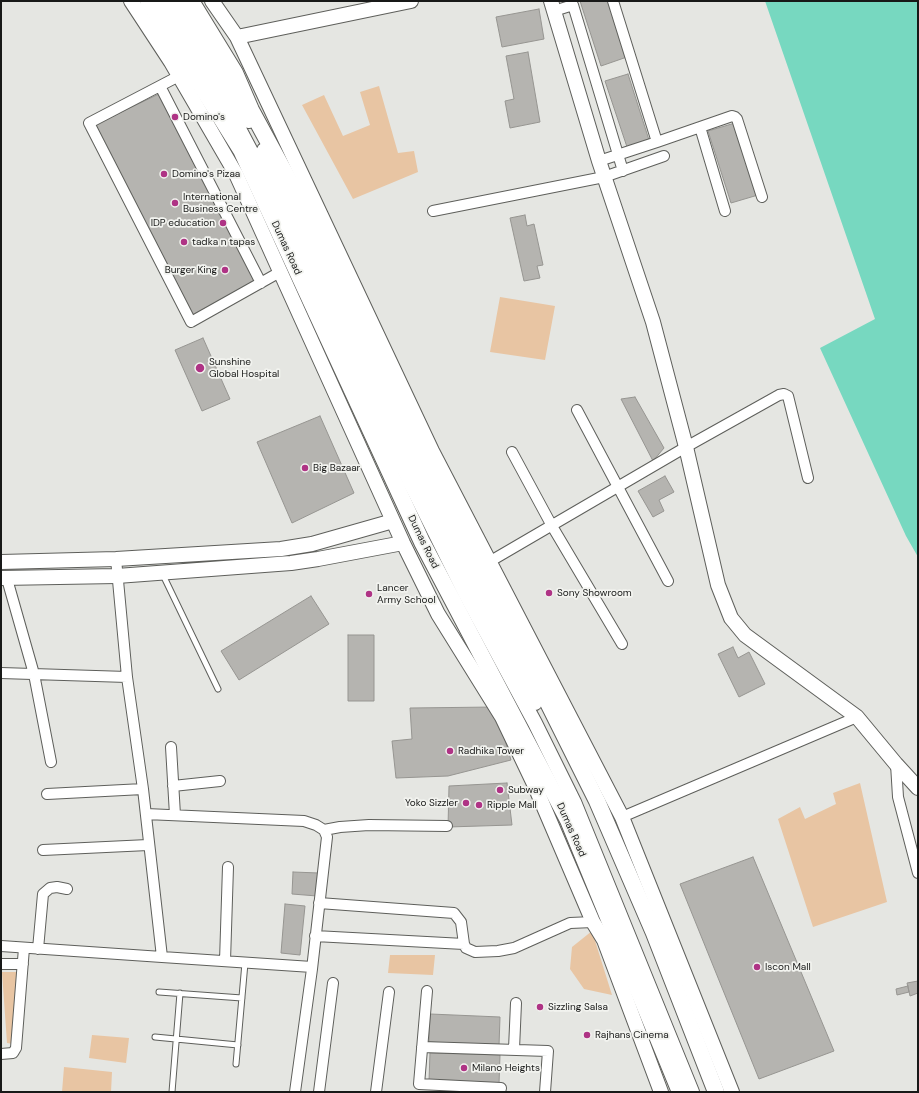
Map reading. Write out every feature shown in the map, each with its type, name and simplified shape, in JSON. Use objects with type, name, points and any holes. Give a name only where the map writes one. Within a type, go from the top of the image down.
[{"type":"main road","name":"Dumas Road","points":[[148,1],[241,150],[422,542],[568,820],[680,1092]]},
{"type":"main road","points":[[191,1],[235,73],[251,110],[296,193],[374,354],[597,801],[654,933],[716,1092]]},
{"type":"street","points":[[131,1],[171,62],[236,174],[403,543],[438,614],[502,717],[534,784],[593,922],[604,940],[661,1092]]},
{"type":"street","points":[[164,1],[220,93],[281,208],[385,432],[465,593],[535,723],[574,802],[692,1092]]},
{"type":"street","points":[[175,1],[231,89],[271,163],[383,398],[587,809],[701,1092]]},
{"type":"street","points":[[212,1],[237,37],[432,451],[622,817],[732,1092]]},
{"type":"street","points":[[237,37],[376,5],[410,1]]},
{"type":"street","points":[[613,1],[657,142]]},
{"type":"street","points":[[623,171],[572,3],[554,4],[598,158],[653,322],[686,447],[718,585],[731,618],[745,635],[857,717],[918,788]]},
{"type":"street","points":[[179,76],[89,123],[191,322],[280,272]]},
{"type":"street","points":[[160,86],[260,283]]},
{"type":"street","points":[[598,158],[657,142],[732,116],[737,119],[762,197]]},
{"type":"street","points":[[700,127],[725,211]]},
{"type":"street","points":[[433,211],[604,177],[664,156]]},
{"type":"street","points":[[490,562],[686,447],[779,395],[784,394],[788,396],[808,478]]},
{"type":"street","points":[[577,410],[668,581]]},
{"type":"street","points":[[512,452],[552,526],[622,644]]},
{"type":"street","points":[[1,562],[116,559],[281,549],[316,543],[393,521]]},
{"type":"street","points":[[51,762],[34,674],[4,579],[117,576],[318,560],[403,543]]},
{"type":"street","points":[[116,559],[126,677],[143,789],[148,845],[162,957]]},
{"type":"street","points":[[1,673],[126,677]]},
{"type":"street","points":[[622,817],[857,717]]},
{"type":"street","points":[[171,746],[175,815]]},
{"type":"street","points":[[896,764],[898,797],[918,873]]},
{"type":"street","points":[[173,786],[220,781]]},
{"type":"street","points":[[47,794],[143,789]]},
{"type":"street","points":[[146,814],[304,821],[316,825],[324,830],[327,837],[312,967],[295,1092]]},
{"type":"street","points":[[324,830],[340,827],[369,825],[447,826]]},
{"type":"street","points":[[43,850],[148,845]]},
{"type":"street","points":[[225,962],[228,867]]},
{"type":"street","points":[[38,949],[43,894],[50,888],[57,887],[67,889]]},
{"type":"street","points":[[319,903],[454,913],[461,922],[464,944],[466,948],[475,952],[498,951],[514,948],[570,923],[593,922]]},
{"type":"street","points":[[315,936],[464,944]]},
{"type":"street","points":[[1,946],[312,967]]},
{"type":"street","points":[[1,1054],[14,1053],[16,1048],[24,948]]},
{"type":"street","points":[[1,964],[23,964]]},
{"type":"street","points":[[319,1092],[333,984]]},
{"type":"street","points":[[427,991],[419,1084],[501,1088],[500,1092]]},
{"type":"street","points":[[376,1092],[389,992]]},
{"type":"street","points":[[514,1050],[516,1003]]},
{"type":"street","points":[[422,1047],[548,1051],[545,1092]]},
{"type":"lane","points":[[162,572],[218,689]]},
{"type":"lane","points":[[236,1064],[245,963]]},
{"type":"lane","points":[[159,992],[242,998]]},
{"type":"lane","points":[[172,1092],[180,993]]},
{"type":"lane","points":[[155,1037],[238,1045]]},
{"type":"shaded area","points":[[765,1],[918,1],[918,557],[906,536],[820,348],[875,319]]},
{"type":"shaded area","points":[[379,86],[398,153],[414,151],[418,172],[353,199],[302,105],[324,95],[343,136],[370,125],[360,92]]},
{"type":"shaded area","points":[[500,297],[555,306],[545,360],[490,352]]},
{"type":"shaded area","points":[[860,783],[887,902],[813,927],[778,819],[800,807],[805,819],[836,804],[833,793]]},
{"type":"shaded area","points":[[592,931],[612,995],[584,989],[570,969],[572,947]]},
{"type":"shaded area","points":[[390,955],[435,955],[433,975],[388,973]]},
{"type":"shaded area","points":[[2,972],[19,972],[19,1045],[7,1043]]},
{"type":"shaded area","points":[[92,1035],[129,1038],[126,1063],[89,1058]]},
{"type":"shaded area","points":[[64,1067],[112,1072],[111,1092],[62,1092]]},
{"type":"building","points":[[580,1],[609,1],[627,57],[601,66]]},
{"type":"building","points":[[539,9],[544,39],[502,47],[496,17]]},
{"type":"building","points":[[528,52],[540,122],[510,128],[505,101],[514,99],[506,56]]},
{"type":"building","points":[[628,74],[649,140],[627,147],[605,81]]},
{"type":"building","name":"International Business Centre","points":[[159,94],[255,282],[192,317],[94,125]]},
{"type":"building","points":[[735,123],[758,195],[731,203],[708,131]]},
{"type":"building","points":[[525,215],[527,226],[534,224],[543,265],[537,266],[540,278],[524,281],[510,218]]},
{"type":"building","points":[[203,338],[230,399],[202,411],[175,350]]},
{"type":"building","points":[[635,397],[664,448],[653,461],[621,399]]},
{"type":"building","name":"Big Bazaar","points":[[320,416],[354,493],[292,523],[257,442]]},
{"type":"building","points":[[665,476],[674,492],[659,500],[664,511],[653,517],[638,491]]},
{"type":"building","points":[[311,596],[329,624],[239,680],[221,651]]},
{"type":"building","points":[[348,635],[374,635],[374,701],[348,701]]},
{"type":"building","points":[[733,647],[738,658],[749,652],[765,684],[739,697],[718,654]]},
{"type":"building","name":"Radhika Tower","points":[[495,707],[511,760],[448,776],[396,778],[392,741],[412,739],[410,708]]},
{"type":"building","name":"Ripple Mall","points":[[507,783],[512,825],[448,827],[449,786]]},
{"type":"building","name":"Iscon Mall","points":[[753,857],[834,1051],[759,1079],[680,884]]},
{"type":"building","points":[[293,872],[319,873],[317,896],[292,894]]},
{"type":"building","points":[[285,904],[305,906],[300,955],[281,953]]},
{"type":"building","points":[[918,981],[918,993],[910,996],[907,983]]},
{"type":"building","points":[[908,986],[909,992],[897,995],[896,989]]},
{"type":"building","name":"Milano Heights","points":[[430,1014],[500,1017],[499,1046],[429,1042]]},
{"type":"building","name":"Milano Heights","points":[[430,1053],[500,1055],[499,1084],[429,1081]]},
{"type":"place","name":"Domino's","points":[[175,117]]},
{"type":"place","name":"Domino's Pizaa","points":[[164,174]]},
{"type":"place","name":"International Business Centre","points":[[175,203]]},
{"type":"place","name":"IDP education","points":[[223,223]]},
{"type":"place","name":"tadka n tapas","points":[[184,242]]},
{"type":"place","name":"Burger King","points":[[225,270]]},
{"type":"place","name":"Sunshine Global Hospital","points":[[200,368]]},
{"type":"place","name":"Big Bazaar","points":[[305,468]]},
{"type":"place","name":"Sony Showroom","points":[[549,593]]},
{"type":"place","name":"Lancer Army School","points":[[369,594]]},
{"type":"place","name":"Radhika Tower","points":[[450,751]]},
{"type":"place","name":"Subway","points":[[500,790]]},
{"type":"place","name":"Yoko Sizzler","points":[[466,803]]},
{"type":"place","name":"Ripple Mall","points":[[479,805]]},
{"type":"place","name":"Iscon Mall","points":[[757,967]]},
{"type":"place","name":"Sizzling Salsa","points":[[540,1007]]},
{"type":"place","name":"Rajhans Cinema","points":[[587,1035]]},
{"type":"place","name":"Milano Heights","points":[[464,1068]]}]
